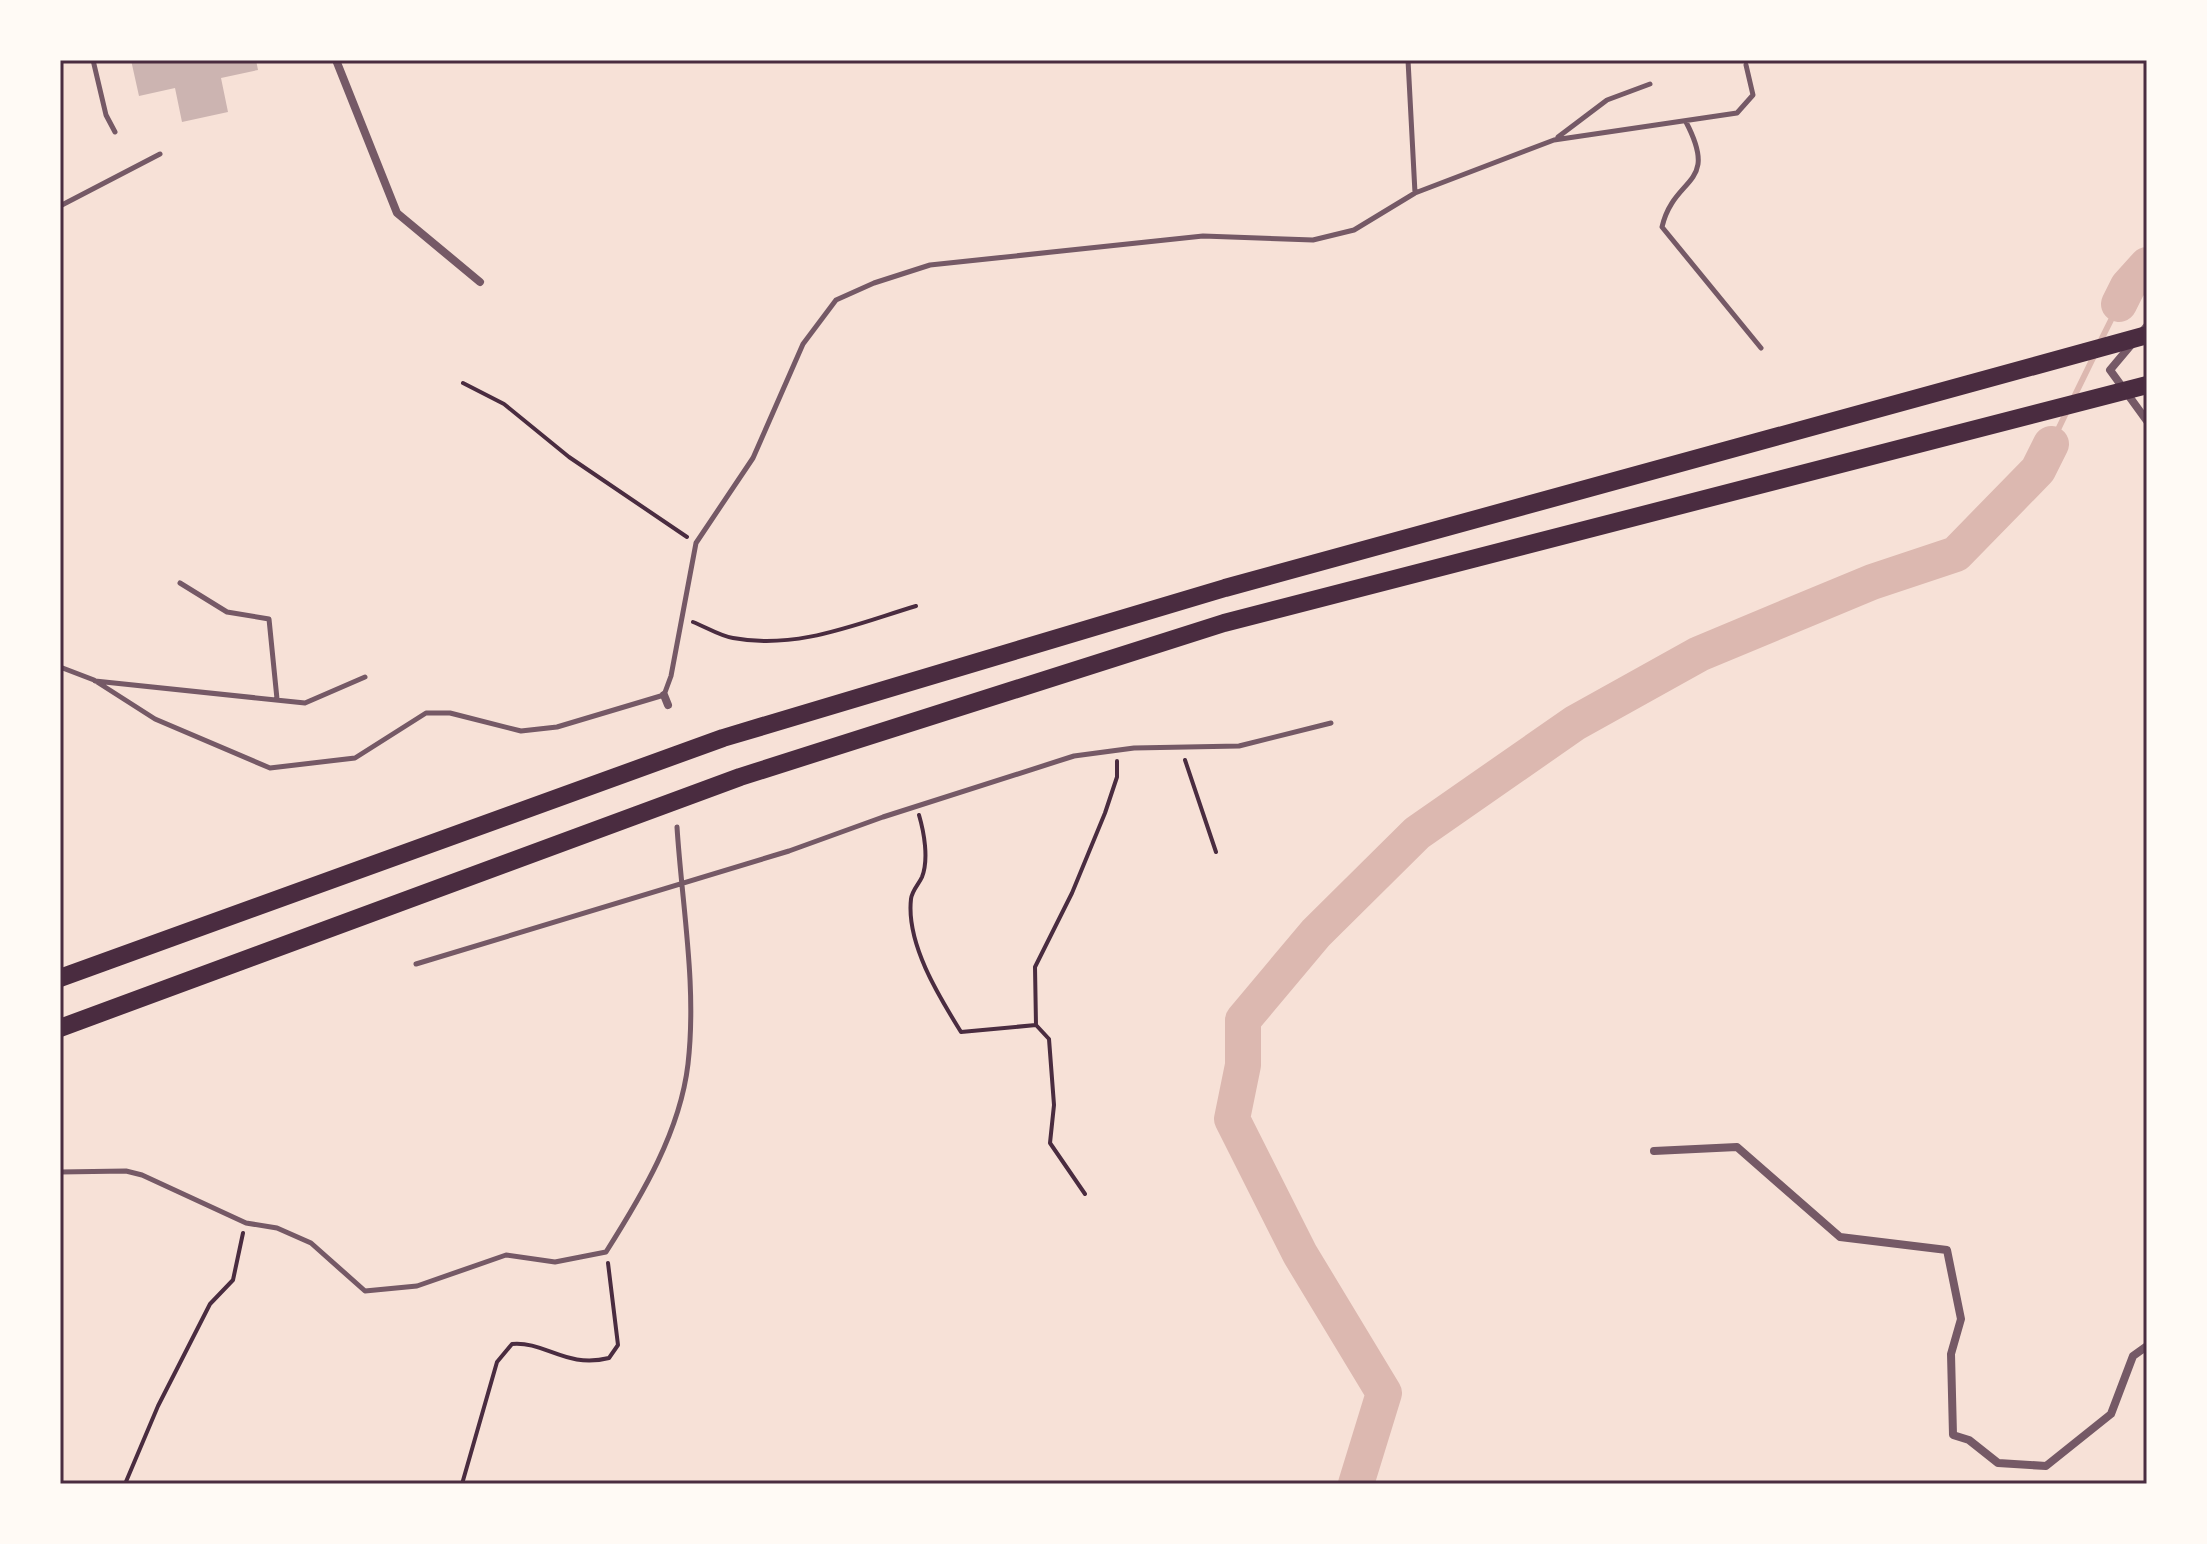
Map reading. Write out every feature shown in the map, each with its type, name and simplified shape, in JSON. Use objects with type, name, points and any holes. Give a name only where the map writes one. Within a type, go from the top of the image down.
[{"type":"highway","points":[[60,978],[723,738],[1225,588],[2147,335]]},
{"type":"highway","points":[[60,1028],[740,777],[1224,623],[2147,385]]},
{"type":"street","points":[[336,60],[397,213],[480,282]]},
{"type":"street","points":[[2147,326],[2110,370],[2147,421]]},
{"type":"street","points":[[664,695],[668,705]]},
{"type":"street","points":[[1654,1151],[1737,1147],[1840,1237],[1947,1250],[1961,1319],[1951,1354],[1953,1435],[1969,1440],[1998,1463],[2046,1466],[2075,1444],[2111,1414],[2133,1356],[2147,1346]]},
{"type":"lane","points":[[93,60],[106,115],[115,132]]},
{"type":"lane","points":[[1408,60],[1415,139],[1415,193]]},
{"type":"lane","points":[[60,667],[94,680],[155,719],[270,768],[355,758],[426,713],[450,713],[521,731],[557,727],[664,695],[683,618],[696,543],[753,458],[803,344],[836,300],[874,283],[930,265],[1172,238],[1313,240],[1354,230],[1415,193],[1554,140],[1737,113],[1753,95],[1746,65]]},
{"type":"lane","points":[[1554,140],[1607,100],[1650,84]]},
{"type":"lane","points":[[1686,122],[1700,148],[1696,177],[1666,207],[1662,227],[1761,348]]},
{"type":"lane","points":[[60,206],[160,154]]},
{"type":"lane","points":[[180,583],[227,612],[269,619],[277,699]]},
{"type":"lane","points":[[94,680],[305,703],[365,677]]},
{"type":"lane","points":[[416,964],[789,851],[1074,756],[1179,747],[1239,746],[1331,723]]},
{"type":"lane","points":[[60,1172],[126,1171],[142,1175],[246,1223],[277,1228],[311,1243],[365,1291],[417,1286],[506,1255],[555,1262],[606,1252],[657,1166],[688,1065],[689,927],[677,827]]},
{"type":"path","points":[[463,383],[504,404],[569,457],[696,543]]},
{"type":"path","points":[[683,618],[731,638],[783,643],[830,633],[916,606]]},
{"type":"path","points":[[1179,747],[1216,852]]},
{"type":"path","points":[[1085,1194],[1050,1143],[1054,1105],[1049,1039],[1036,1025],[1035,967],[1072,893],[1113,791],[1117,751]]},
{"type":"path","points":[[917,806],[924,834],[923,875],[911,896],[912,930],[942,1001],[961,1032],[1036,1025]]},
{"type":"path","points":[[125,1484],[158,1406],[210,1304],[233,1280],[246,1223]]},
{"type":"path","points":[[462,1484],[497,1362],[512,1344],[523,1343],[558,1357],[592,1363],[609,1358],[618,1345],[606,1252]]},
{"type":"building","points":[[131,60],[256,60],[258,70],[221,78],[228,112],[182,122],[175,88],[139,96]]},
{"type":"waterway","points":[[2119,304],[2128,286],[2147,265]]},
{"type":"waterway","points":[[2099,344],[2119,304]]},
{"type":"waterway","points":[[2072,401],[2095,354]]},
{"type":"waterway","points":[[2051,444],[2067,411]]},
{"type":"waterway","points":[[1356,1484],[1384,1393],[1300,1254],[1232,1119],[1243,1065],[1243,1020],[1316,933],[1417,833],[1575,723],[1699,654],[1872,582],[1956,554],[2038,470],[2051,444]]}]
